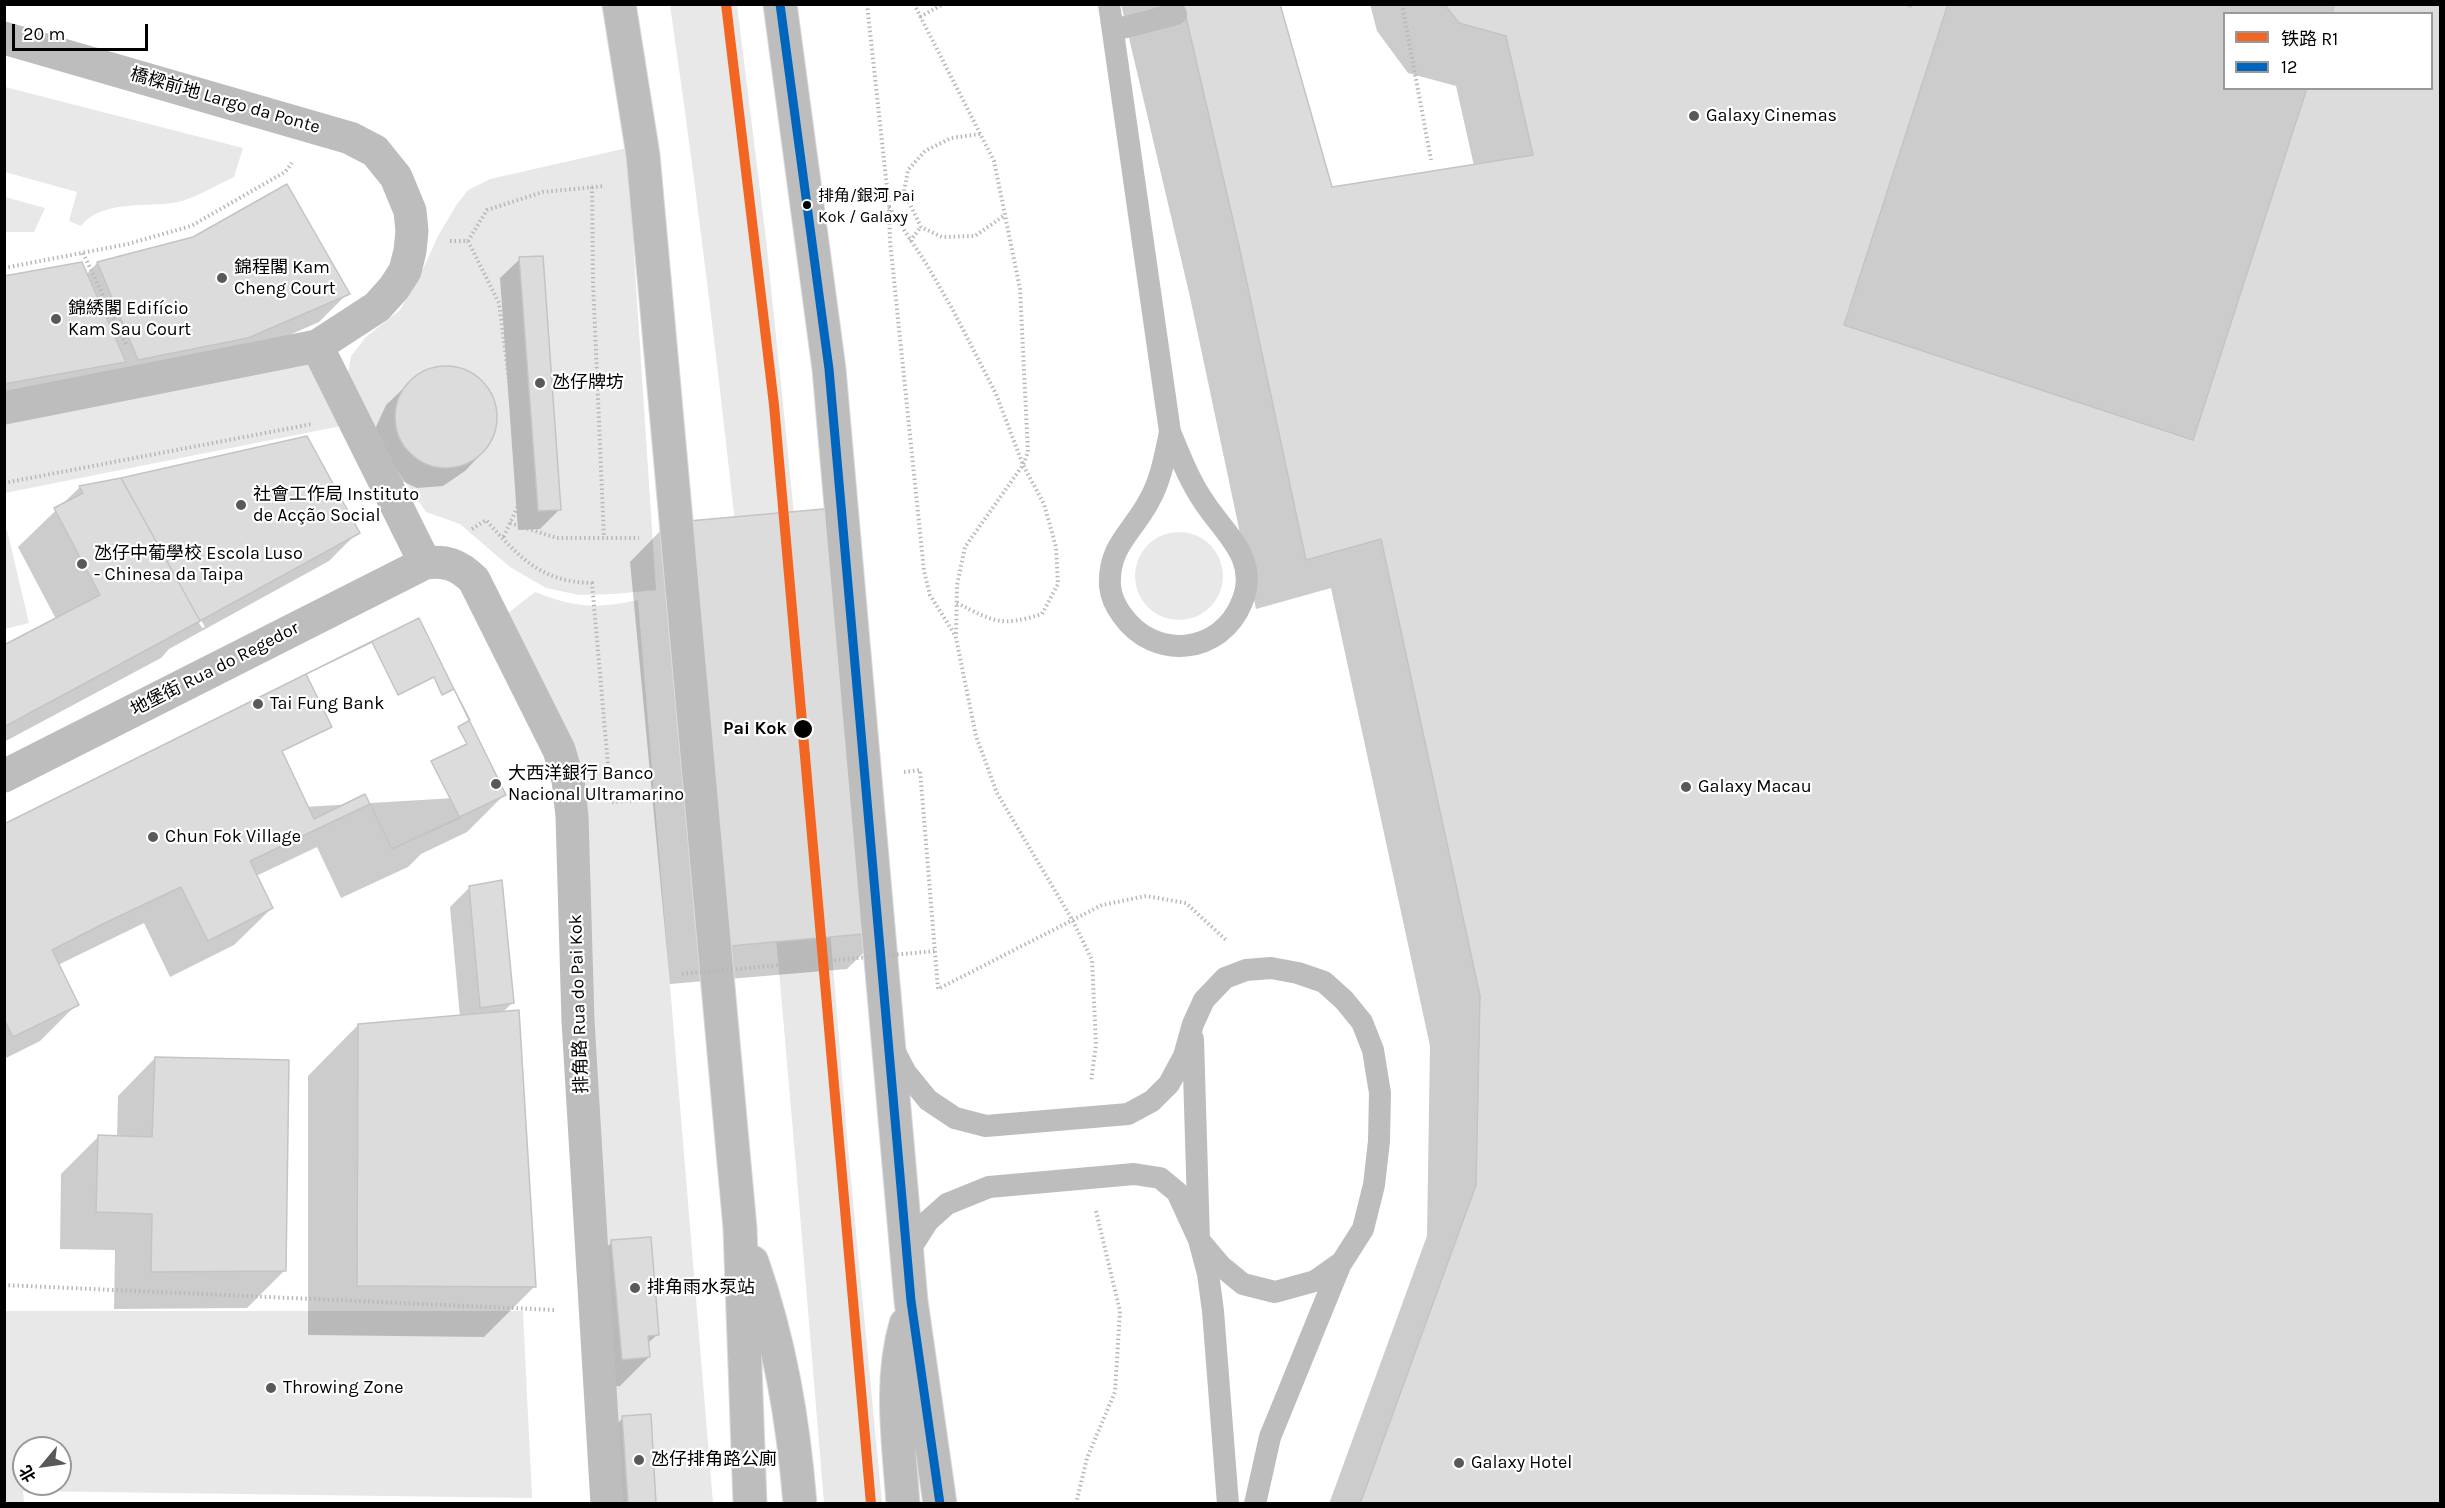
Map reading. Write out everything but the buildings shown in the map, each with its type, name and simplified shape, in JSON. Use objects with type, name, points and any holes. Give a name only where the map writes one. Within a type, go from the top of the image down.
[{"type":"main road","points":[[620,4],[645,182],[740,1228],[750,1503]]},
{"type":"main road","points":[[780,4],[829,369],[911,1301],[939,1503]]},
{"type":"main road","name":"橋樑前地 Largo da Ponte","points":[[4,38],[350,138],[375,151],[396,177],[410,226]]},
{"type":"main road","points":[[4,408],[317,346],[377,307],[394,288],[405,271],[410,226]]},
{"type":"main road","points":[[317,346],[425,563]]},
{"type":"main road","name":"排角路 Rua do Pai Kok","points":[[425,563],[438,561],[452,564],[465,570],[474,580],[559,750],[568,780],[572,816],[578,1021],[607,1503]]},
{"type":"main road","name":"地堡街 Rua do Regedor","points":[[4,776],[425,563]]},
{"type":"main road","points":[[740,1228],[774,1330],[784,1371],[800,1496]]},
{"type":"main road","points":[[903,1503],[896,1377],[900,1345],[911,1301]]},
{"type":"lane","points":[[1109,4],[1170,432],[1184,468],[1199,494],[1230,533],[1242,554],[1246,577],[1243,601],[1231,622],[1213,637],[1191,646],[1168,646],[1147,639],[1130,627],[1117,609],[1110,589],[1110,567],[1117,547],[1149,501],[1162,469],[1170,432]]},
{"type":"lane","points":[[1113,30],[1176,14]]},
{"type":"lane","points":[[888,1039],[906,1073],[928,1100],[955,1119],[986,1126],[1128,1114],[1152,1101],[1169,1084],[1184,1056],[1192,1024],[1204,1000],[1225,978],[1246,970],[1271,968],[1324,982],[1344,1000],[1362,1022],[1373,1050],[1380,1093],[1379,1141],[1374,1185],[1363,1228],[1342,1262],[1270,1437],[1255,1503]]},
{"type":"lane","points":[[1192,1024],[1199,1240],[1221,1266],[1243,1284],[1275,1292],[1315,1281],[1342,1262]]},
{"type":"lane","points":[[907,1254],[928,1221],[947,1204],[989,1187],[1134,1174],[1160,1178],[1177,1192],[1199,1240],[1208,1274],[1228,1503]]},
{"type":"path","points":[[867,4],[924,571],[930,595],[956,638]]},
{"type":"path","points":[[914,4],[994,161],[1020,289],[1028,452],[1023,465],[965,547],[957,585],[956,638],[976,736],[997,793],[1073,921],[1092,960],[1096,1044],[1086,1118]]},
{"type":"path","points":[[920,17],[944,4]]},
{"type":"path","points":[[1402,4],[1431,160]]},
{"type":"path","points":[[980,134],[951,138],[926,151],[908,170],[904,192],[921,227],[942,237],[975,236],[1005,215]]},
{"type":"path","points":[[4,268],[128,244],[191,226],[285,172]]},
{"type":"path","points":[[468,241],[487,210],[543,192],[645,182]]},
{"type":"path","points":[[592,187],[593,282],[604,538]]},
{"type":"path","points":[[889,206],[954,312],[996,394],[1023,465],[1044,504],[1056,547],[1058,584],[1042,614],[1016,622],[991,620],[957,603]]},
{"type":"path","points":[[410,226],[468,241],[498,303],[517,441],[518,506],[503,538]]},
{"type":"path","points":[[910,241],[921,227]]},
{"type":"path","points":[[83,253],[142,381]]},
{"type":"path","points":[[4,483],[351,416]]},
{"type":"path","points":[[486,520],[517,554],[535,568],[554,577],[574,582],[592,583],[609,767]]},
{"type":"path","points":[[510,523],[557,538],[677,538]]},
{"type":"path","points":[[920,770],[938,989],[1102,905],[1146,896],[1186,903],[1223,935],[1246,970]]},
{"type":"path","points":[[611,790],[612,802],[667,798]]},
{"type":"path","points":[[682,974],[936,951]]},
{"type":"path","points":[[1076,1503],[1087,1458],[1115,1392],[1117,1369],[1120,1311],[1096,1218],[1095,1177]]},
{"type":"path","points":[[4,1285],[597,1312]]},
{"type":"shaded area","points":[[670,5],[737,5],[766,239],[807,649],[848,1148],[882,1503],[824,1503],[793,1128],[740,566],[696,192]]},
{"type":"shaded area","points":[[5,87],[243,148],[234,177],[178,202],[113,208],[90,217],[81,226],[69,221],[77,192],[5,172]]},
{"type":"shaded area","points":[[627,148],[656,590],[579,595],[546,588],[510,567],[460,524],[426,512],[395,467],[348,374],[351,356],[366,337],[400,310],[438,236],[468,190],[490,179]]},
{"type":"shaded area","points":[[5,197],[45,208],[34,232],[5,232]]},
{"type":"shaded area","points":[[308,364],[341,426],[5,493],[5,421]]},
{"type":"shaded area","points":[[7,530],[29,623],[5,629],[4,531]]},
{"type":"shaded area","points":[[1179,532],[1204,539],[1216,551],[1223,576],[1216,601],[1204,613],[1179,620],[1154,613],[1142,601],[1135,576],[1142,551],[1154,539]]},
{"type":"shaded area","points":[[535,592],[575,604],[598,606],[638,600],[713,1503],[623,1503],[574,809],[498,621]]},
{"type":"shaded area","name":"Throwing Zone","points":[[5,1311],[523,1311],[532,1498],[72,1492],[72,1436],[12,1436],[12,1496],[23,1496],[24,1503],[5,1503]]},
{"type":"rail line","name":"R1","points":[[726,4],[774,405],[871,1504]]},
{"type":"transit line","name":"12","points":[[780,4],[829,369],[911,1301],[940,1504]]},
{"type":"place","name":"Galaxy Cinemas","points":[[1694,116]]},
{"type":"place","name":"排角/銀河 Pai Kok / Galaxy","points":[[807,205]]},
{"type":"place","name":"錦程閣 Kam Cheng Court","points":[[222,278]]},
{"type":"place","name":"錦綉閣 Edifício Kam Sau Court","points":[[56,319]]},
{"type":"place","name":"氹仔牌坊","points":[[540,383]]},
{"type":"place","name":"社會工作局 Instituto de Acção Social","points":[[241,505]]},
{"type":"place","name":"氹仔中葡學校 Escola Luso - Chinesa da Taipa","points":[[82,564]]},
{"type":"place","name":"Tai Fung Bank","points":[[258,704]]},
{"type":"place","name":"Pai Kok","points":[[803,729]]},
{"type":"place","name":"大西洋銀行 Banco Nacional Ultramarino","points":[[496,784]]},
{"type":"place","name":"Galaxy Macau","points":[[1686,787]]},
{"type":"place","name":"Chun Fok Village","points":[[153,837]]},
{"type":"place","name":"排角雨水泵站","points":[[635,1288]]},
{"type":"place","name":"Throwing Zone","points":[[271,1388]]},
{"type":"place","name":"氹仔排角路公廁","points":[[639,1460]]},
{"type":"place","name":"Galaxy Hotel","points":[[1459,1463]]}]
